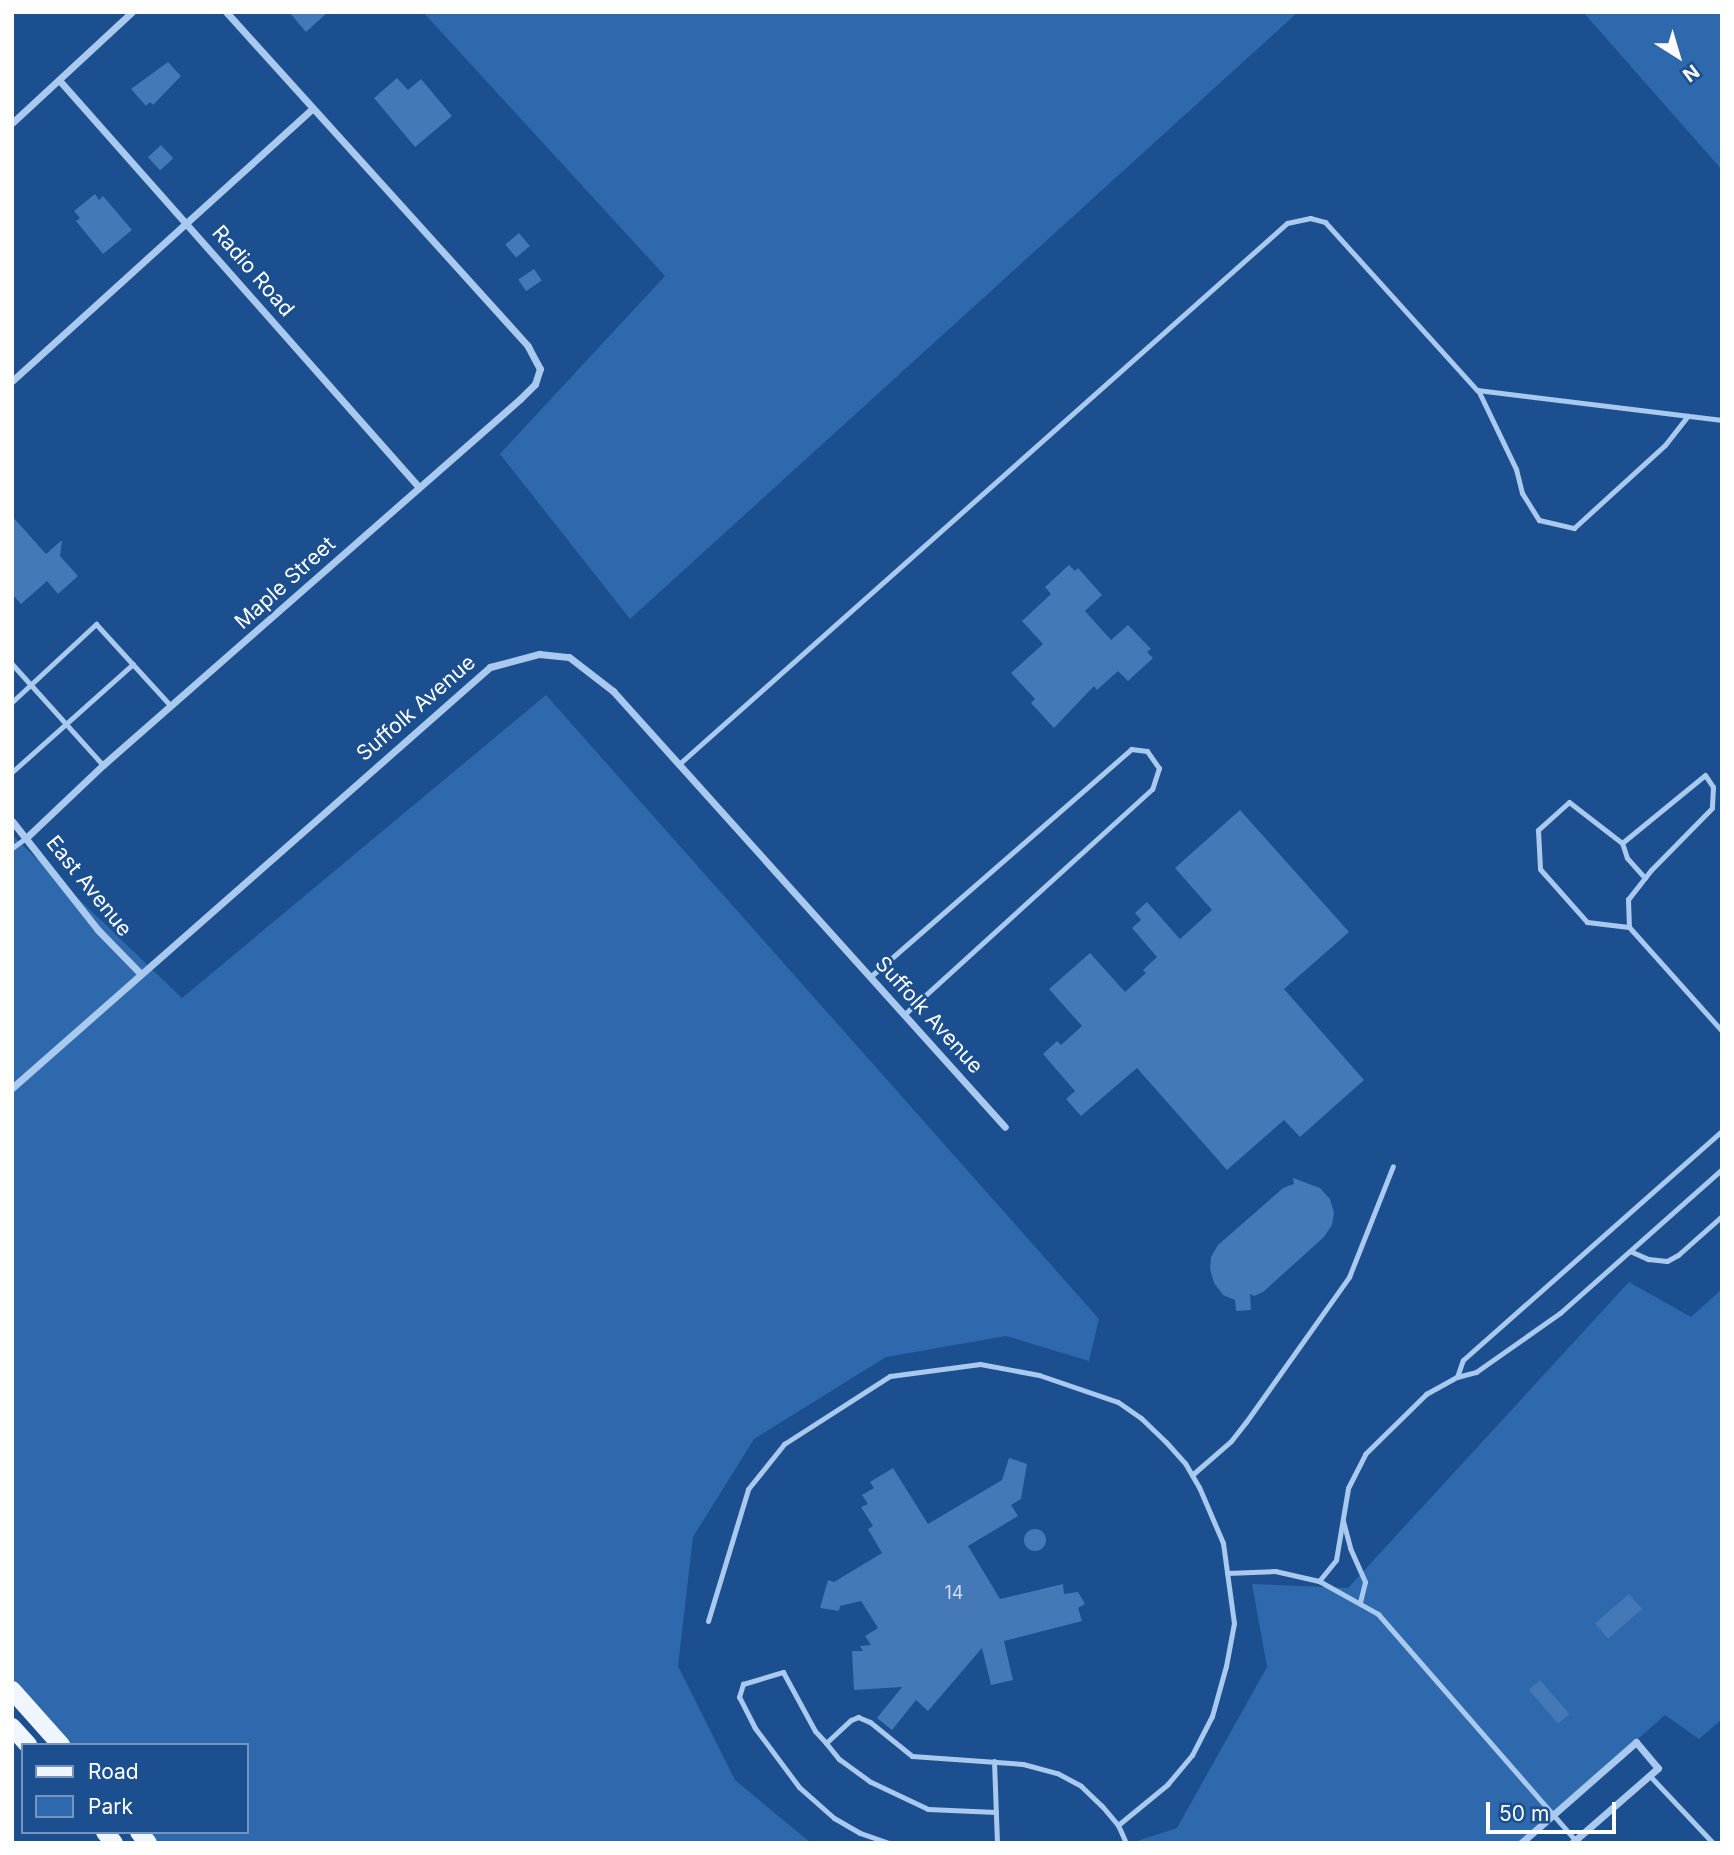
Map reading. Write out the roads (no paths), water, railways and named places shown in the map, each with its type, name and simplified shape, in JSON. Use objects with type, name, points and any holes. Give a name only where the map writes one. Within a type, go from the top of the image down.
[{"type":"main road","points":[[12,1690],[59,1743]]},
{"type":"main road","points":[[12,1727],[26,1743]]},
{"type":"street","points":[[12,122],[132,12]]},
{"type":"street","points":[[12,381],[312,109],[226,12]]},
{"type":"street","name":"Radio Road","points":[[59,80],[418,486]]},
{"type":"street","name":"Maple Street","points":[[27,836],[103,765],[535,384],[539,362],[528,346],[312,109]]},
{"type":"street","name":"Suffolk Avenue","points":[[12,1087],[490,667],[538,654],[569,657],[613,691],[1005,1126]]},
{"type":"street","name":"East Avenue","points":[[12,821],[27,836],[98,930],[140,973]]},
{"type":"street","points":[[1521,1843],[1636,1742],[1658,1768],[1574,1842]]},
{"type":"lane","points":[[679,764],[1287,223],[1310,218],[1325,222],[1478,390],[1516,469],[1522,494],[1539,520],[1574,528],[1665,445],[1688,416]]},
{"type":"lane","points":[[1478,390],[1722,420]]},
{"type":"lane","points":[[12,702],[96,624],[171,706]]},
{"type":"lane","points":[[12,664],[103,765]]},
{"type":"lane","points":[[12,772],[133,664]]},
{"type":"lane","points":[[870,977],[1131,749],[1147,751],[1160,768],[1152,789],[904,1014]]},
{"type":"lane","points":[[1622,843],[1705,775],[1713,787],[1712,808],[1644,878],[1628,899],[1629,927],[1722,1031]]},
{"type":"lane","points":[[1629,927],[1587,922],[1540,869],[1538,830],[1569,802],[1622,843],[1627,858],[1644,878]]},
{"type":"lane","points":[[12,848],[27,836]]},
{"type":"lane","points":[[1457,1377],[1463,1360],[1722,1131]]},
{"type":"lane","points":[[1192,1475],[1231,1441],[1349,1277],[1393,1166]]},
{"type":"lane","points":[[1319,1581],[1336,1560],[1348,1488],[1365,1454],[1426,1394],[1457,1377],[1476,1372],[1560,1313],[1722,1169]]},
{"type":"lane","points":[[1630,1251],[1648,1259],[1667,1261],[1678,1255],[1722,1216]]},
{"type":"lane","points":[[708,1621],[748,1489],[785,1444],[890,1377],[980,1364],[1039,1375],[1118,1402],[1142,1418],[1166,1442],[1192,1475],[1223,1543],[1234,1623],[1226,1666],[1212,1716],[1192,1755],[1168,1784],[1118,1825]]},
{"type":"lane","points":[[1343,1518],[1350,1548],[1365,1582],[1360,1602]]},
{"type":"lane","points":[[1227,1573],[1275,1571],[1319,1581],[1378,1614],[1574,1842]]},
{"type":"lane","points":[[889,1843],[860,1833],[834,1818],[799,1787],[755,1728],[739,1697],[743,1684],[783,1672],[815,1731],[839,1759],[871,1782],[928,1809],[996,1812]]},
{"type":"lane","points":[[827,1743],[858,1717],[870,1722],[912,1756],[942,1760],[1023,1763],[1057,1773],[1081,1786],[1118,1825],[1126,1843]]},
{"type":"lane","points":[[993,1761],[997,1843]]},
{"type":"lane","points":[[1649,1775],[1713,1843]]}]
